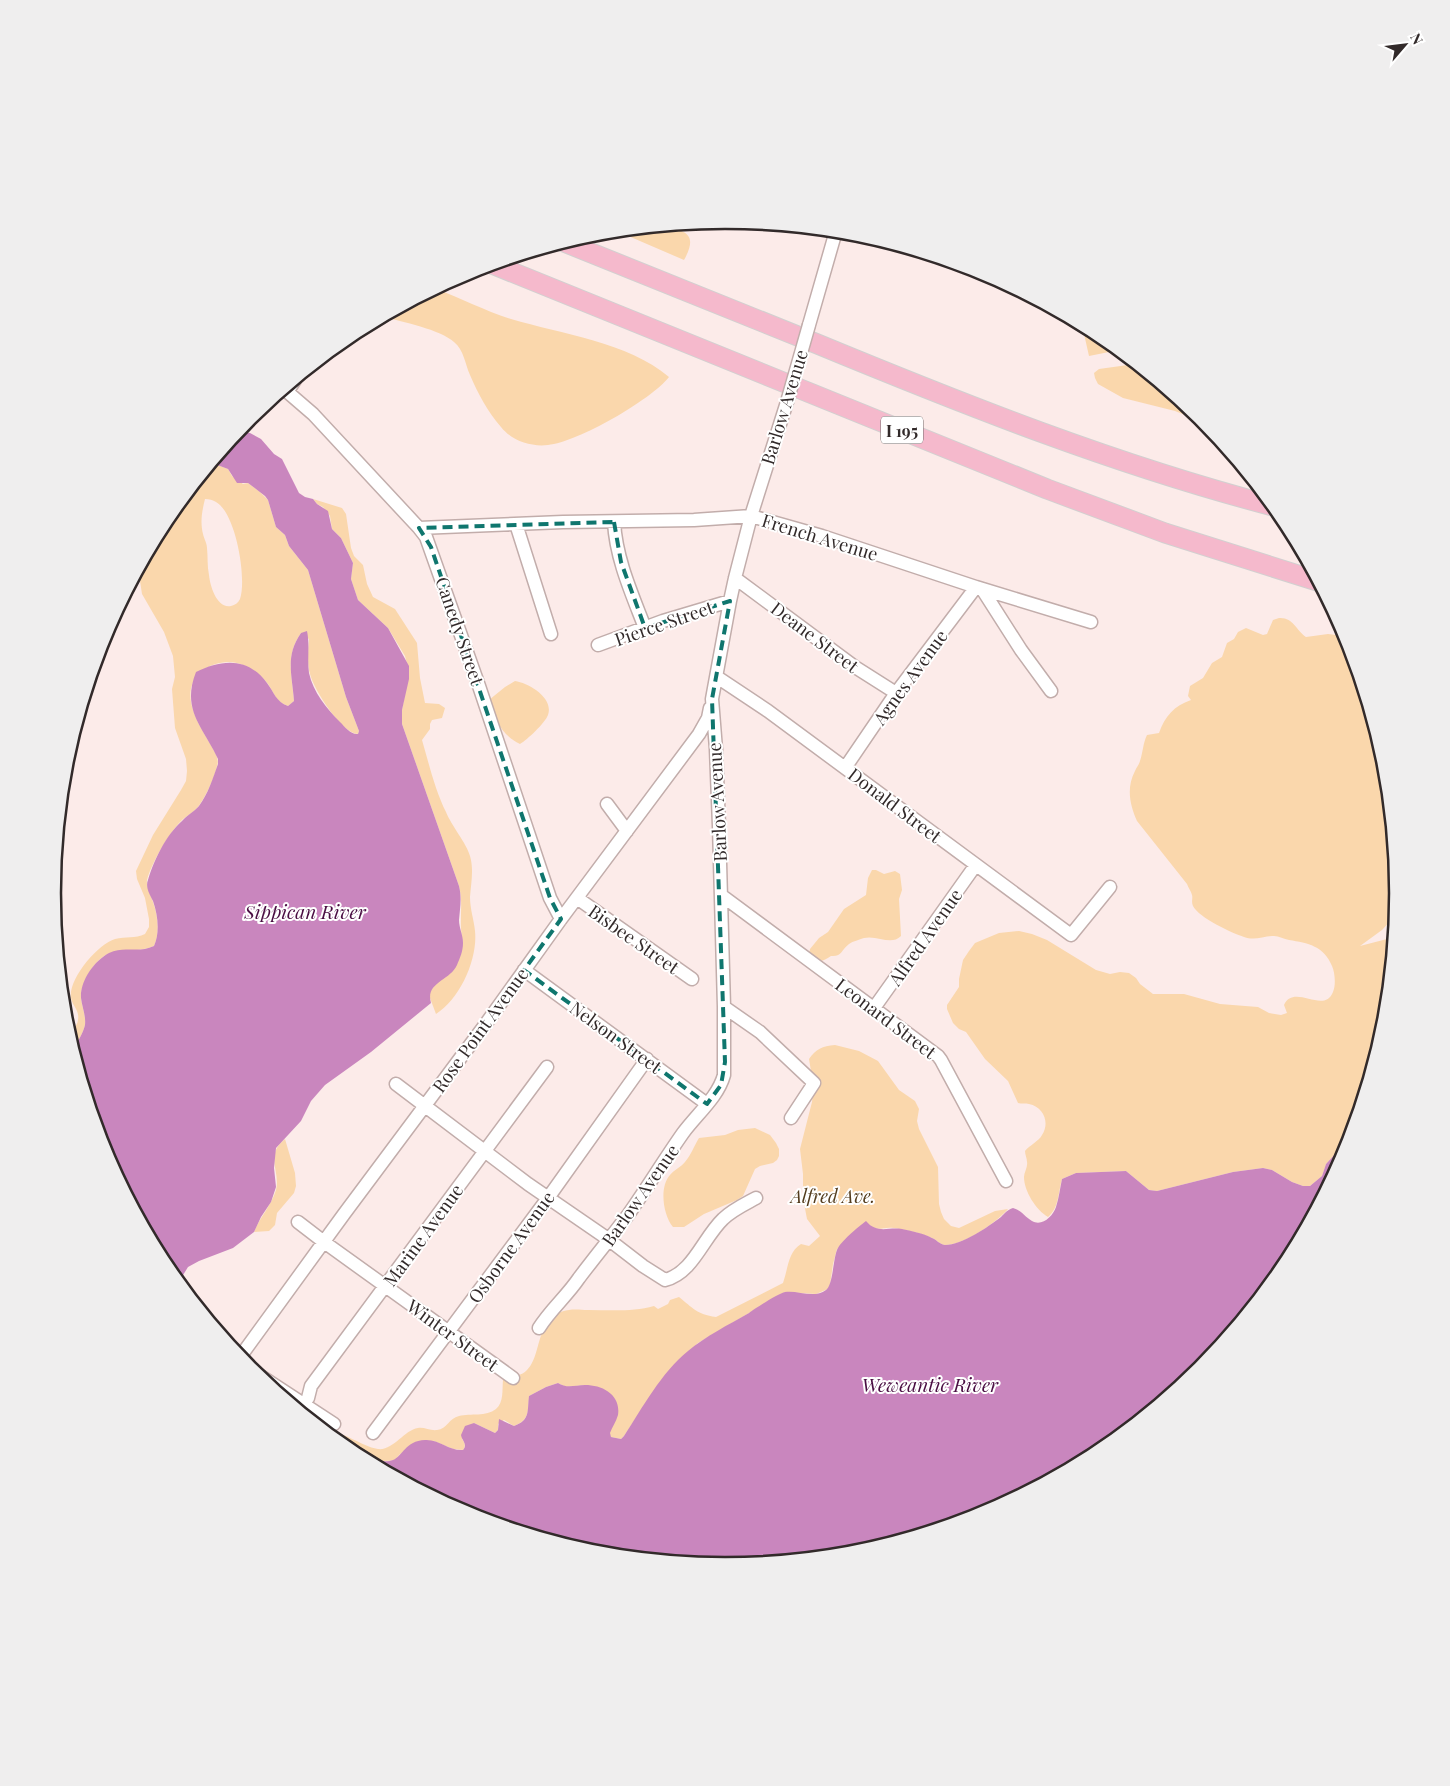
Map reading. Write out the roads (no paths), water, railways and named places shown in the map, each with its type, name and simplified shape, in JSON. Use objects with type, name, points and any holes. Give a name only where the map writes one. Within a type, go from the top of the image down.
[{"type":"highway","points":[[576,247],[962,403],[1115,459],[1262,503]]},
{"type":"highway","name":"I 195","points":[[502,268],[1047,489],[1165,533],[1309,579]]},
{"type":"street","name":"Barlow Avenue","points":[[539,1328],[548,1313],[573,1287],[628,1215],[694,1118],[721,1085],[724,1075],[721,896],[716,750],[712,699],[730,601],[751,516],[787,402],[834,239]]},
{"type":"street","name":"Canedy Street","points":[[288,393],[313,414],[419,528],[431,548],[550,898],[560,919]]},
{"type":"street","name":"French Avenue","points":[[419,528],[694,520],[751,516],[822,536],[979,588],[1091,622]]},
{"type":"street","points":[[614,522],[621,562],[644,628]]},
{"type":"street","points":[[516,524],[551,634]]},
{"type":"street","name":"Deane Street","points":[[735,578],[855,667],[896,693]]},
{"type":"street","points":[[979,588],[1051,691]]},
{"type":"street","name":"Agnes Avenue","points":[[845,768],[896,693],[979,588]]},
{"type":"street","name":"Pierce Street","points":[[598,646],[644,628],[730,601]]},
{"type":"street","name":"Donald Street","points":[[717,677],[768,711],[975,866],[1071,935],[1110,887]]},
{"type":"street","name":"Rose Point Avenue","points":[[245,1350],[560,919],[699,734],[708,718],[712,699]]},
{"type":"street","points":[[607,804],[627,831]]},
{"type":"street","name":"Alfred Avenue","points":[[874,1008],[975,866]]},
{"type":"street","name":"Leonard Street","points":[[721,896],[932,1051],[941,1060],[1006,1181]]},
{"type":"street","name":"Bisbee Street","points":[[577,898],[692,980]]},
{"type":"street","name":"Nelson Street","points":[[524,970],[648,1059],[706,1104]]},
{"type":"street","points":[[724,1007],[760,1032],[814,1083],[791,1118]]},
{"type":"street","name":"Osborne Avenue","points":[[373,1433],[548,1198],[648,1059]]},
{"type":"street","name":"Marine Avenue","points":[[304,1404],[308,1398],[311,1386],[547,1067]]},
{"type":"street","points":[[396,1084],[548,1198],[665,1280],[674,1278],[684,1270],[723,1219],[756,1198]]},
{"type":"street","name":"Winter Street","points":[[298,1222],[513,1378]]},
{"type":"street","points":[[291,1396],[334,1424]]},
{"type":"water","name":"Sippican River","points":[[248,433],[261,439],[274,454],[282,459],[299,493],[313,499],[328,511],[332,529],[341,538],[353,563],[351,579],[358,600],[388,628],[409,666],[409,679],[402,710],[402,724],[459,886],[461,899],[459,923],[463,946],[454,970],[432,990],[430,996],[431,1003],[371,1052],[325,1085],[311,1101],[301,1121],[276,1148],[274,1168],[276,1187],[271,1202],[254,1232],[233,1248],[188,1267],[183,1276],[150,1225],[130,1187],[96,1106],[78,1040],[85,1025],[81,992],[85,978],[93,966],[109,953],[120,950],[148,948],[154,946],[156,941],[158,930],[157,918],[147,883],[161,848],[176,827],[202,801],[218,764],[218,759],[200,727],[192,708],[192,685],[196,672],[225,663],[234,663],[252,668],[267,683],[278,699],[288,706],[294,701],[291,674],[293,650],[301,633],[307,631],[309,673],[317,693],[346,728],[355,734],[358,734],[359,731],[346,697],[308,570],[289,546],[285,535],[276,527],[265,496],[248,483],[237,483],[228,469],[218,465]]},
{"type":"water","name":"Weweantic River","points":[[1335,1155],[1300,1225],[1252,1297],[1224,1331],[1163,1392],[1129,1420],[1057,1468],[1019,1488],[938,1522],[854,1544],[812,1551],[725,1557],[638,1551],[596,1544],[512,1522],[431,1488],[382,1461],[393,1460],[413,1443],[425,1440],[435,1441],[453,1449],[463,1450],[465,1444],[461,1435],[465,1426],[474,1423],[495,1433],[498,1430],[499,1419],[514,1426],[519,1424],[526,1418],[529,1396],[558,1383],[568,1386],[592,1385],[609,1392],[617,1402],[618,1408],[618,1415],[610,1433],[611,1437],[621,1439],[669,1369],[695,1346],[782,1293],[816,1294],[826,1290],[830,1283],[837,1250],[866,1221],[878,1229],[902,1229],[917,1232],[945,1245],[959,1242],[974,1235],[1013,1208],[1036,1222],[1040,1223],[1047,1220],[1056,1207],[1062,1179],[1076,1173],[1126,1171],[1149,1190],[1157,1191],[1233,1172],[1263,1168],[1272,1170],[1292,1182],[1303,1186],[1310,1186],[1322,1176],[1326,1164]]},
{"type":"park label","name":"Alfred Ave.","points":[[833,1196]]}]
